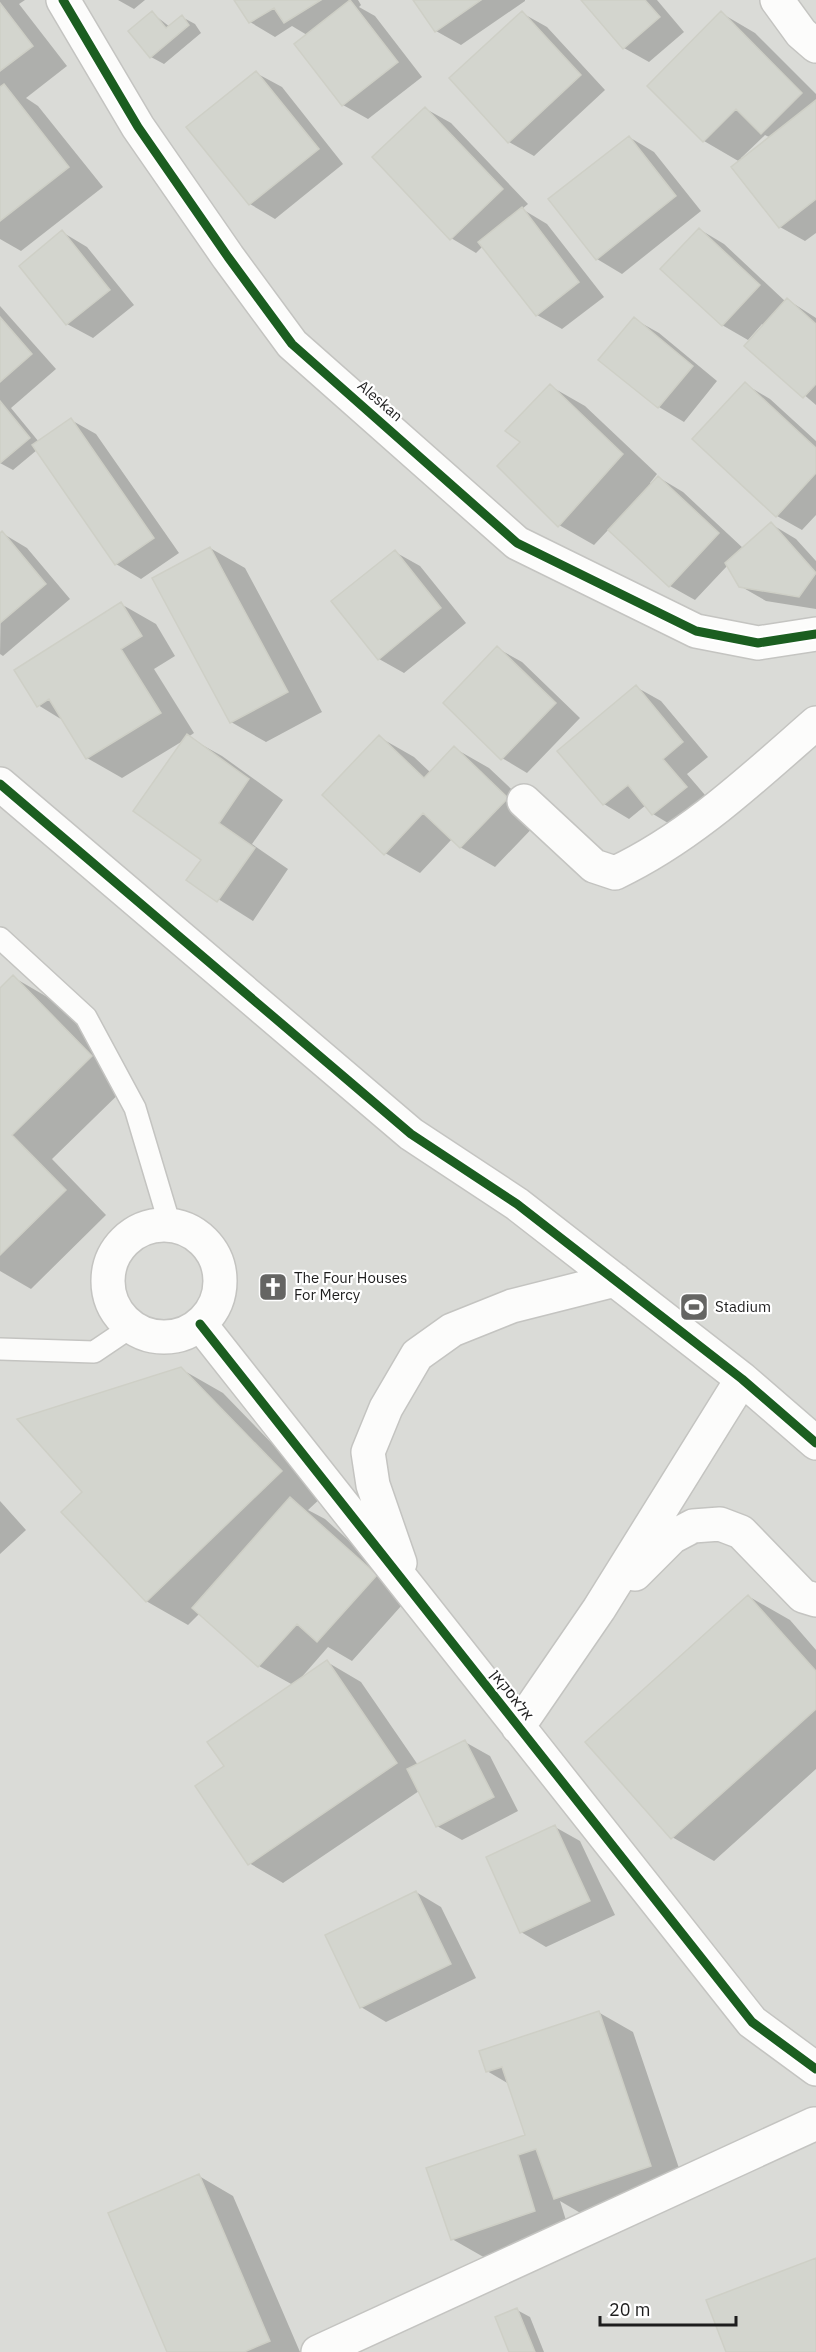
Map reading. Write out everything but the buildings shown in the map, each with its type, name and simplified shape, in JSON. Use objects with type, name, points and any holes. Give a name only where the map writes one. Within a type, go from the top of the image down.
[{"type":"street","name":"Aleskan","points":[[63,0],[138,127],[228,257],[292,344],[517,543],[696,632],[758,643],[816,634]]},
{"type":"street","points":[[777,0],[801,33],[816,46]]},
{"type":"street","points":[[524,801],[594,866],[615,873],[650,856],[725,802],[816,723]]},
{"type":"street","points":[[0,784],[411,1134],[517,1204],[742,1379],[816,1443]]},
{"type":"street","points":[[170,1225],[188,1230],[203,1241],[214,1256],[220,1274],[219,1292],[212,1309],[200,1324],[185,1333],[166,1338],[148,1335],[131,1327],[118,1314],[110,1298],[107,1279],[111,1261],[120,1245],[135,1233],[152,1226],[170,1225]]},
{"type":"street","points":[[410,1589],[373,1485],[368,1452],[386,1408],[417,1355],[452,1329],[512,1306],[615,1280]]},
{"type":"street","name":"אלאסקאן","points":[[200,1324],[752,2022],[816,2068]]},
{"type":"street","points":[[518,1727],[599,1609],[742,1379]]},
{"type":"street","points":[[599,1609],[672,1537],[693,1526],[720,1524],[741,1532],[803,1596],[816,1600]]},
{"type":"street","points":[[318,2352],[815,2126]]},
{"type":"lane","points":[[0,938],[86,1017],[135,1108],[170,1225]]},
{"type":"lane","points":[[0,1349],[94,1352],[131,1327]]},
{"type":"shaded area","points":[[0,0],[816,0],[816,2352],[0,2352]]},
{"type":"cycle path","points":[[63,0],[138,127],[228,257],[292,344],[517,543],[696,631],[758,643],[816,634]]},
{"type":"cycle path","points":[[0,784],[411,1134],[517,1204],[742,1379],[816,1443]]},
{"type":"cycle path","points":[[200,1324],[752,2022],[816,2069]]},
{"type":"place","name":"The Four Houses For Mercy","points":[[273,1287]]},
{"type":"place","name":"Stadium","points":[[694,1307]]}]
